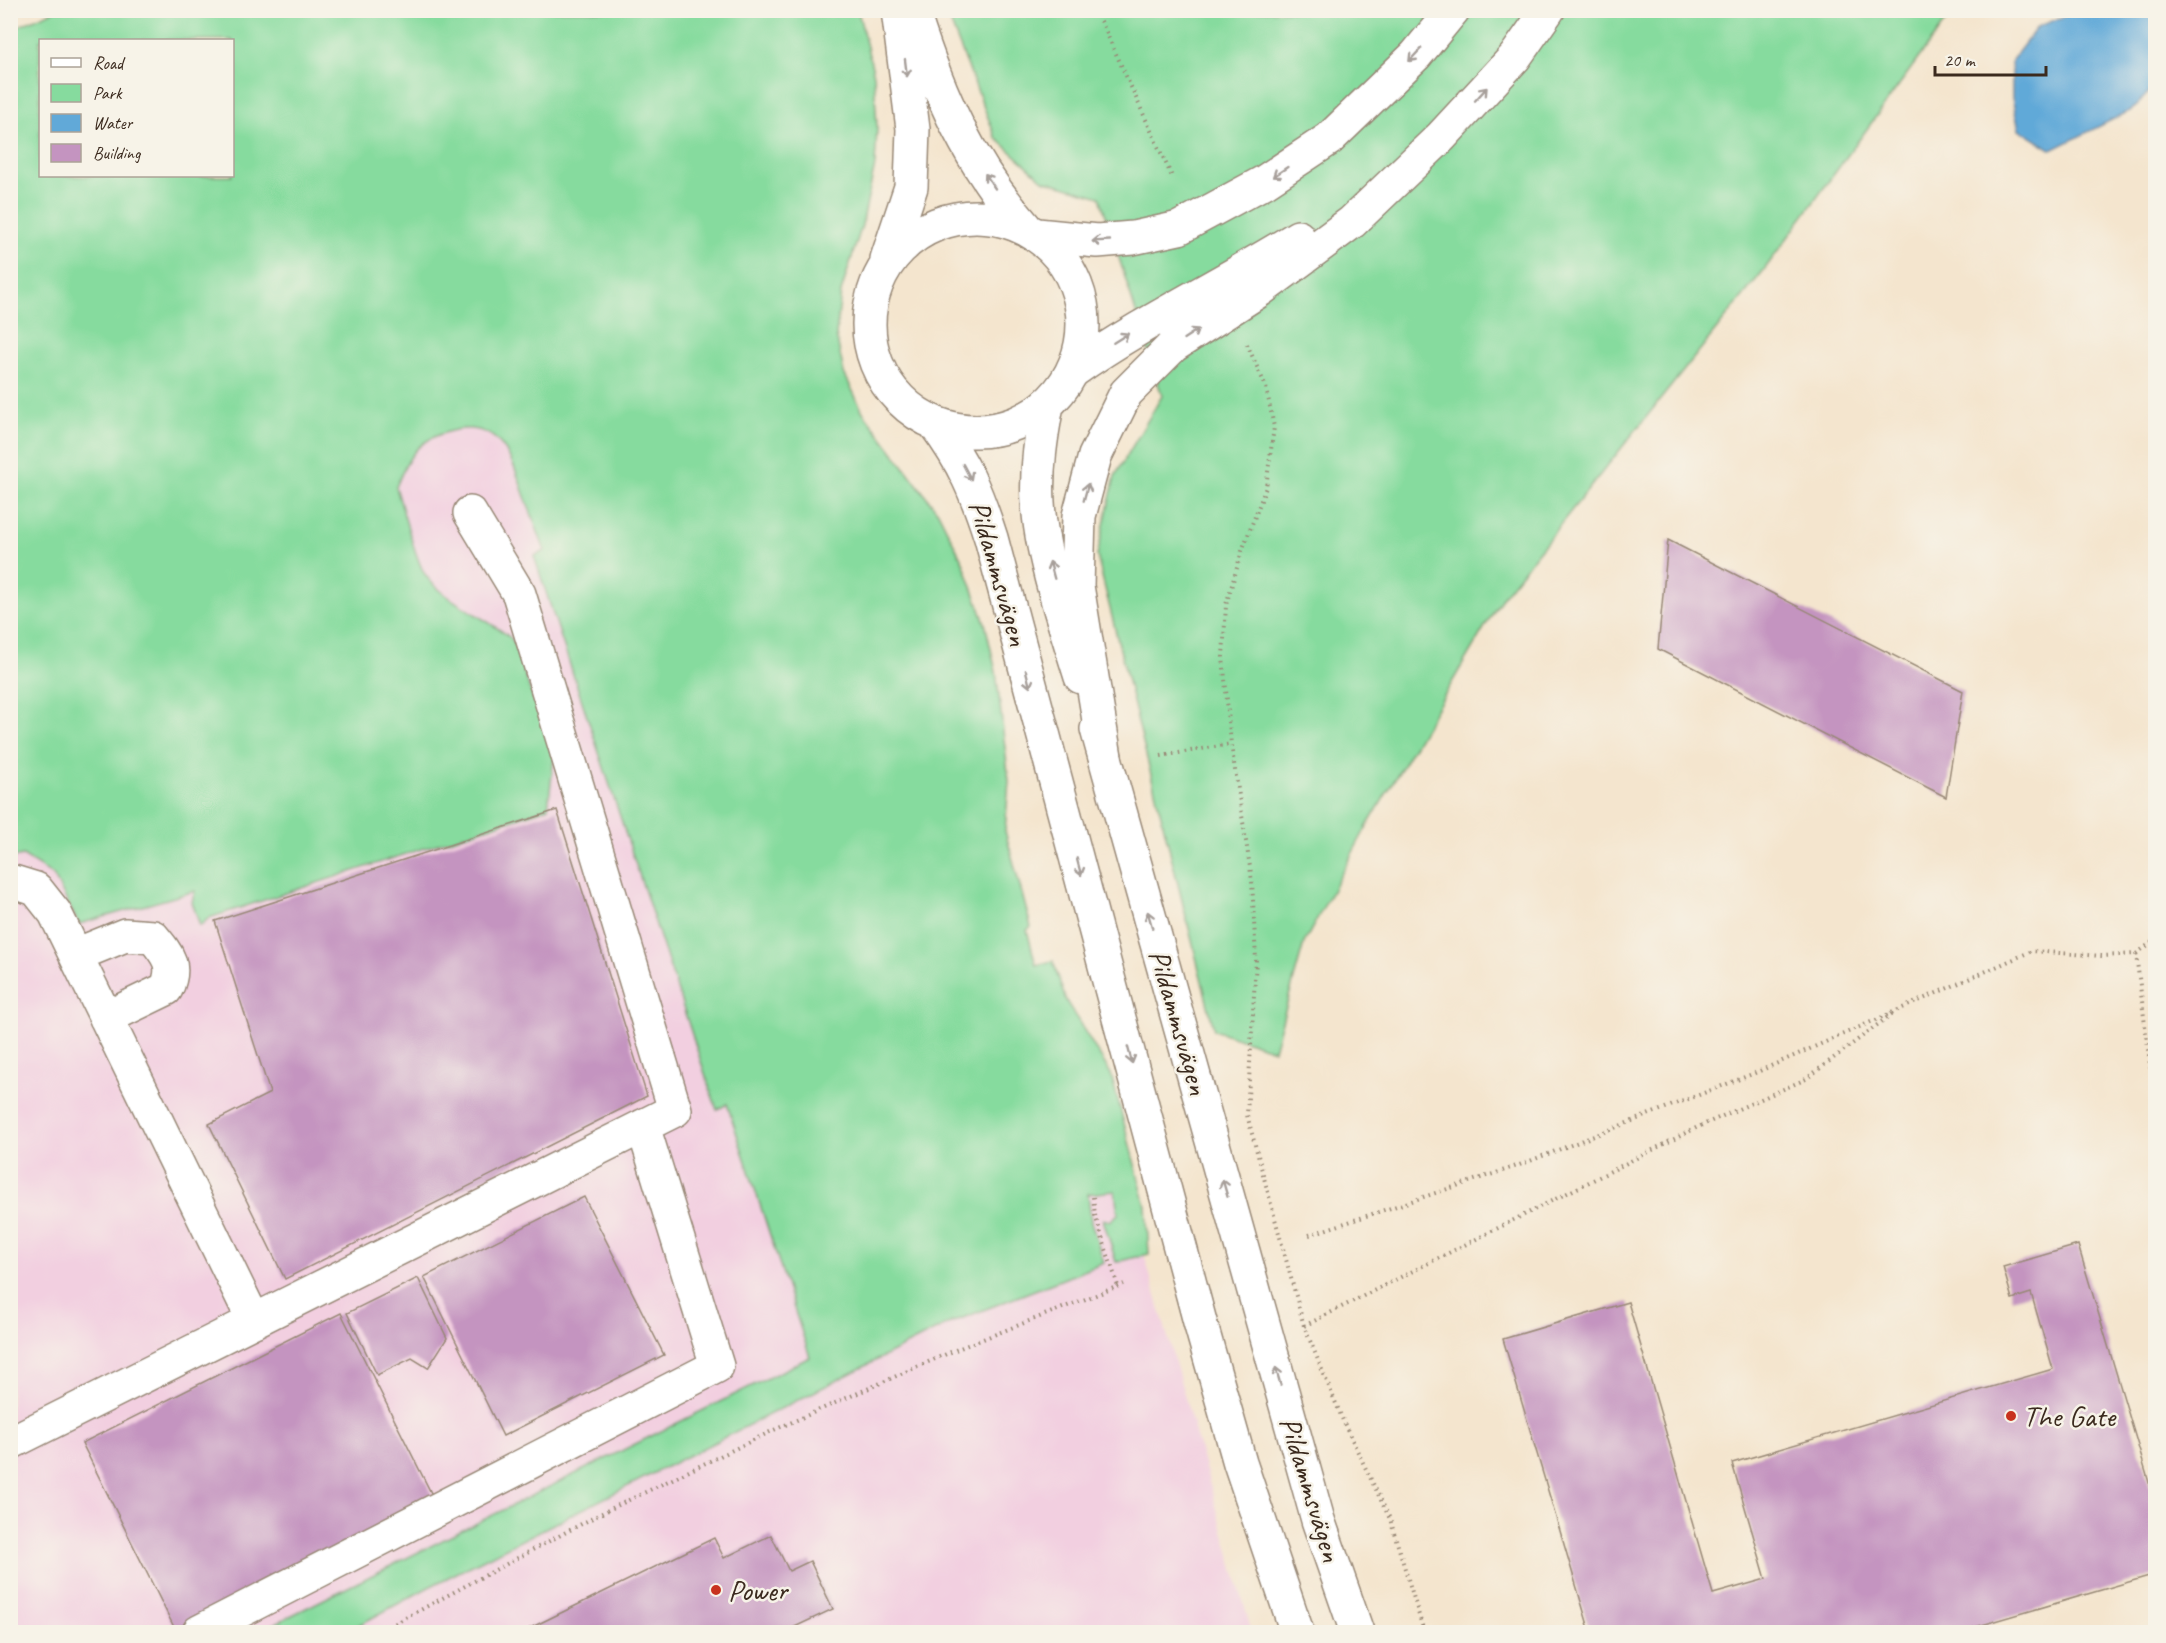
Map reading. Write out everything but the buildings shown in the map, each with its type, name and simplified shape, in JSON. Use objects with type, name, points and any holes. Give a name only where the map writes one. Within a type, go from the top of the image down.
[{"type":"main road","name":"Pildammsvägen","points":[[898,10],[913,129],[911,187],[870,304],[869,340],[881,375],[904,404],[935,424],[964,431],[994,430],[1022,422],[1047,405],[1073,371],[1083,334],[1080,297],[1064,262],[1031,231],[965,146],[927,57],[912,10]]},
{"type":"main road","points":[[1031,231],[1096,242],[1132,238],[1179,228],[1264,182],[1329,139],[1416,55],[1453,10]]},
{"type":"main road","points":[[1105,757],[1077,586],[1079,516],[1095,456],[1126,393],[1173,346],[1260,290],[1352,222],[1442,137],[1515,57],[1548,10]]},
{"type":"main road","points":[[1073,371],[1168,309],[1258,262],[1343,210],[1442,137]]},
{"type":"main road","name":"Pildammsvägen","points":[[883,269],[910,239],[946,220],[986,216],[1031,231]]},
{"type":"main road","name":"Pildammsvägen","points":[[1047,405],[1039,449],[1038,503],[1046,550],[1318,1520],[1357,1632]]},
{"type":"main road","name":"Pildammsvägen","points":[[935,424],[958,455],[974,485],[991,538],[1200,1322],[1240,1463],[1297,1632]]},
{"type":"main road","points":[[10,1443],[675,1110],[519,594],[470,513]]},
{"type":"main road","points":[[10,881],[36,889],[55,913],[254,1321]]},
{"type":"main road","points":[[76,955],[125,935],[153,937],[167,952],[173,975],[166,989],[106,1018]]},
{"type":"main road","points":[[199,1632],[717,1366],[643,1126]]},
{"type":"path","points":[[1096,10],[1173,179]]},
{"type":"path","points":[[1246,344],[1266,387],[1274,427],[1266,487],[1242,551],[1226,605],[1223,657],[1231,744],[1252,880],[1256,960],[1247,1115],[1304,1326],[1344,1423],[1390,1519],[1424,1632]]},
{"type":"path","points":[[1161,756],[1231,744]]},
{"type":"path","points":[[1309,1235],[1517,1166],[1755,1073],[2032,951],[2102,956],[2136,954],[2156,939]]},
{"type":"path","points":[[2136,954],[2156,1112]]},
{"type":"path","points":[[1304,1326],[1698,1127],[1806,1079],[1899,1008]]},
{"type":"path","points":[[1093,1197],[1095,1215],[1118,1286]]},
{"type":"path","points":[[379,1632],[600,1514],[774,1430],[960,1348],[1124,1284]]},
{"type":"shaded area","points":[[140,10],[850,11],[827,326],[992,803],[1028,976],[1088,1058],[1252,1632],[11,1632],[11,72],[39,177],[234,177],[234,39]]},
{"type":"green space","points":[[56,10],[858,11],[874,75],[877,128],[875,165],[862,225],[841,292],[836,335],[844,373],[863,412],[938,512],[963,562],[985,623],[996,672],[1009,781],[1005,831],[1031,927],[1027,930],[1036,965],[1053,961],[1066,1001],[1111,1074],[1146,1206],[1149,1254],[1116,1262],[1103,1219],[1110,1221],[1118,1214],[1115,1191],[1088,1194],[1091,1222],[1104,1263],[950,1323],[429,1587],[346,1632],[258,1632],[810,1357],[727,1104],[717,1110],[534,556],[545,551],[514,467],[501,444],[492,436],[481,431],[467,429],[451,431],[429,439],[410,458],[396,487],[414,547],[426,576],[444,594],[512,639],[554,757],[548,808],[209,918],[200,926],[192,902],[195,891],[79,924],[53,875],[23,856],[11,858],[10,30]]},
{"type":"green space","points":[[946,11],[1953,11],[1764,270],[1503,596],[1366,828],[1304,943],[1274,1050],[1214,1030],[1097,556],[1115,476],[1162,396],[1100,197],[1043,180],[996,138]]},
{"type":"water","points":[[2080,10],[2155,11],[2155,86],[2132,110],[2052,150],[2019,129],[2012,98],[2012,60],[2037,27]]},
{"type":"place","name":"The Gate","points":[[2011,1416]]},
{"type":"place","name":"Power","points":[[716,1590]]}]
